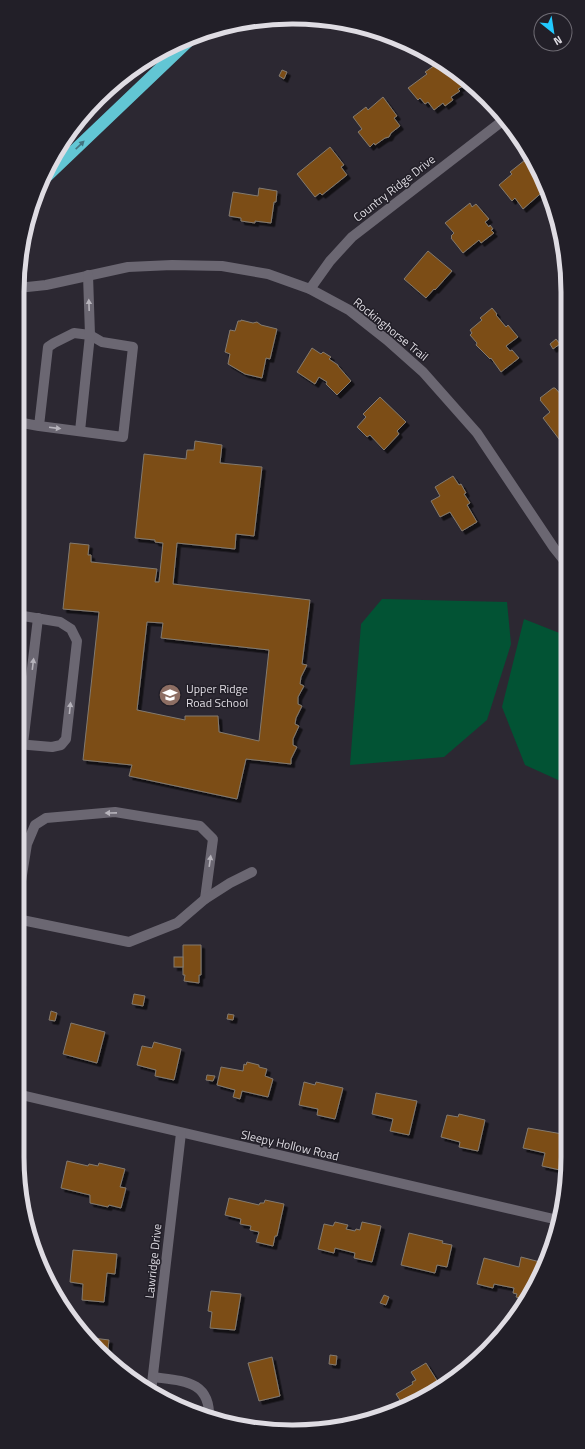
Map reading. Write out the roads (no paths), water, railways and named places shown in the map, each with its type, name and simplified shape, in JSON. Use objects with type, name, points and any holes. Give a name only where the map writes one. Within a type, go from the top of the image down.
[{"type":"highway","points":[[54,171],[181,49]]},
{"type":"street","name":"Country Ridge Drive","points":[[310,289],[330,261],[352,237],[500,122]]},
{"type":"street","name":"Rockinghorse Trail","points":[[24,287],[128,267],[172,265],[222,266],[268,274],[310,289],[349,310],[387,340],[423,372],[477,433],[561,557]]},
{"type":"street","points":[[80,431],[90,335],[88,275]]},
{"type":"street","points":[[24,423],[39,426],[123,436],[133,347],[102,342],[90,335],[74,333],[54,343],[48,348],[39,426]]},
{"type":"street","points":[[24,616],[60,622],[72,629],[77,641],[66,739],[61,745],[52,747],[24,744]]},
{"type":"street","points":[[24,716],[38,618]]},
{"type":"street","points":[[24,863],[27,844],[35,825],[46,818],[115,812],[200,826],[213,839],[205,899]]},
{"type":"street","points":[[24,920],[129,942],[177,923],[205,899],[230,883],[252,872]]},
{"type":"street","name":"Sleepy Hollow Road","points":[[24,1096],[554,1219]]},
{"type":"street","name":"Lawridge Drive","points":[[152,1385],[181,1133]]},
{"type":"street","points":[[153,1377],[186,1381],[197,1387],[205,1395],[209,1412]]},
{"type":"place","name":"Upper Ridge Road School","points":[[170,695]]}]
